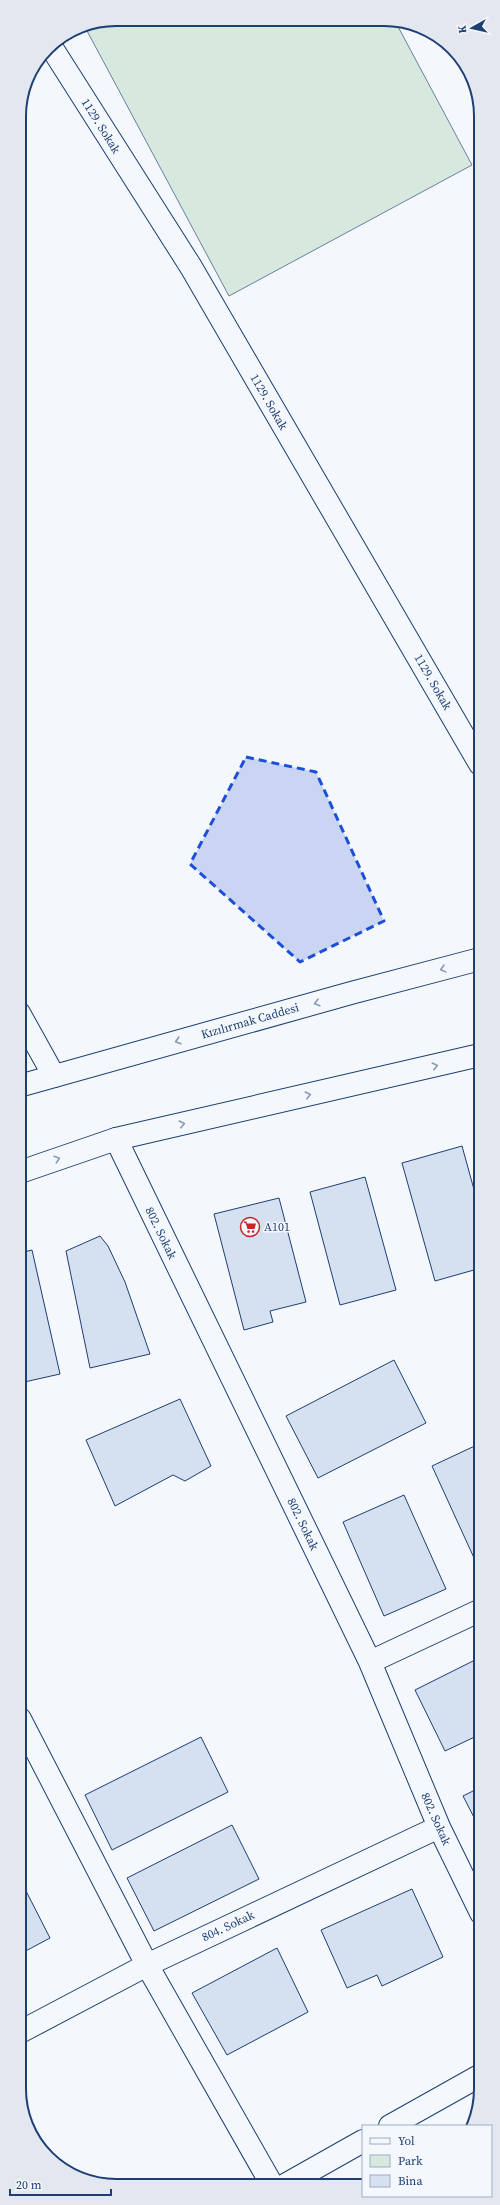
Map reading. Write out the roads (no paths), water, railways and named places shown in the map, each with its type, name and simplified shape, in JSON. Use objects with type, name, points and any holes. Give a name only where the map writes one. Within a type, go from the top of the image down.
[{"type":"street","name":"1129. Sokak","points":[[54,51],[191,267],[474,754]]},
{"type":"street","name":"Kızılırmak Caddesi","points":[[26,1084],[351,993],[474,961]]},
{"type":"street","points":[[26,1024],[54,1076]]},
{"type":"street","points":[[26,1170],[116,1140],[474,1056]]},
{"type":"street","name":"802. Sokak","points":[[116,1140],[370,1662],[439,1827],[474,1899]]},
{"type":"street","points":[[370,1662],[474,1613]]},
{"type":"street","points":[[26,1730],[147,1964],[269,2179]]},
{"type":"street","name":"804. Sokak","points":[[26,2029],[147,1964],[439,1827]]},
{"type":"street","points":[[392,2125],[474,2079]]},
{"type":"street","points":[[296,2179],[362,2142]]},
{"type":"place","name":"A101","points":[[250,1227]]}]
